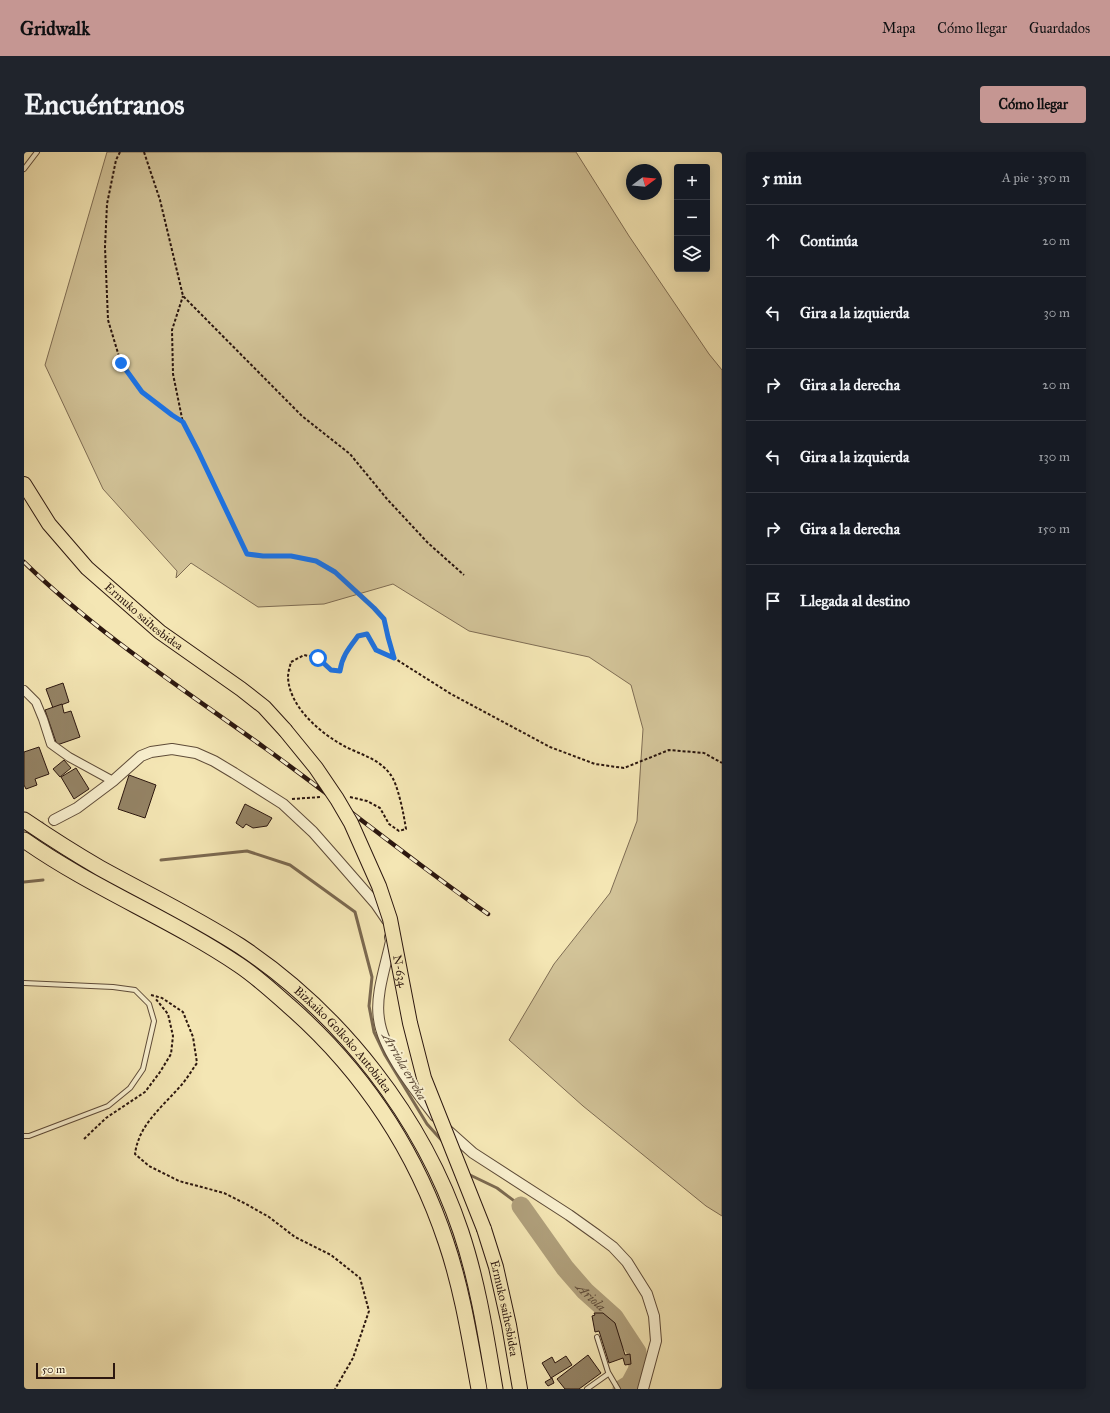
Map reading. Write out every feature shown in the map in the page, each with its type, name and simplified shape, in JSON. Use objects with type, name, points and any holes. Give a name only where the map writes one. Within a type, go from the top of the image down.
[{"type":"highway","name":"Ermuko saihesbidea","points":[[24,484],[48,524],[87,568],[160,632],[264,707],[285,730]]},
{"type":"highway","name":"N-634","points":[[285,730],[316,768],[337,798],[354,829],[379,886],[390,919],[410,1023],[424,1078],[484,1229]]},
{"type":"highway","name":"Bizkaiko Golkoko Autobidea","points":[[24,820],[49,838],[99,868],[197,921],[241,947],[287,981],[328,1018],[361,1055],[387,1088],[413,1129],[444,1189],[461,1232],[472,1270],[495,1389]]},
{"type":"highway","name":"Bizkaiko Golkoko Autobidea","points":[[24,840],[83,877],[187,934],[240,966],[277,995],[315,1028],[350,1067],[375,1100],[399,1137],[417,1170],[429,1197],[446,1241],[456,1275],[468,1330],[478,1389]]},
{"type":"highway","name":"Ermuko saihesbidea","points":[[484,1229],[496,1267],[509,1325],[520,1389]]},
{"type":"street","points":[[24,690],[36,702],[51,744],[69,757],[113,781]]},
{"type":"street","points":[[54,820],[77,808],[113,781],[141,756],[151,752],[172,749],[196,753],[214,761],[283,804],[317,837],[376,904],[389,924],[391,941],[379,998],[379,1020],[385,1040],[403,1073],[421,1098],[445,1128],[473,1153],[569,1215],[613,1247],[627,1262],[647,1294],[654,1316],[656,1341],[643,1389]]},
{"type":"lane","points":[[24,169],[37,152]]},
{"type":"lane","points":[[24,983],[113,987],[135,990],[149,1004],[154,1021],[143,1069],[130,1088],[108,1106],[30,1136],[24,1136]]},
{"type":"lane","points":[[597,1337],[608,1374],[618,1389]]},
{"type":"lane","points":[[587,1389],[608,1374]]},
{"type":"path","points":[[120,152],[116,160],[107,204],[106,248],[108,320],[121,363],[142,392],[183,422]]},
{"type":"path","points":[[144,152],[160,200],[183,296],[302,416],[350,454],[387,499],[428,543],[464,575]]},
{"type":"path","points":[[183,296],[172,330],[173,374],[183,422],[247,554],[303,558],[316,561],[335,572],[384,619],[394,658]]},
{"type":"path","points":[[349,796],[367,801],[380,808],[389,824],[399,832],[406,829],[402,807],[391,774],[379,762],[345,746],[320,729],[302,712],[291,692],[288,676],[291,662],[304,656],[318,658],[331,670],[340,671],[341,660],[348,648],[358,636],[367,634],[376,650],[394,658],[451,694],[544,743],[595,764],[624,768],[669,750],[704,753],[722,763]]},
{"type":"path","points":[[277,800],[321,797]]},
{"type":"path","points":[[135,990],[162,998],[183,1012],[193,1037],[197,1063],[183,1083],[143,1128],[137,1142],[135,1154],[149,1166],[179,1181],[224,1194],[252,1207],[269,1217],[295,1237],[331,1255],[360,1278],[369,1311],[353,1358],[335,1389]]},
{"type":"shaded area","points":[[107,152],[576,152],[629,236],[709,354],[722,370],[722,1216],[706,1206],[583,1106],[509,1040],[554,964],[610,893],[637,821],[643,729],[631,685],[589,657],[469,631],[393,584],[324,604],[258,607],[191,563],[176,578],[177,571],[103,489],[45,365]]},
{"type":"building","points":[[63,683],[69,702],[53,708],[46,689]]},
{"type":"building","points":[[62,704],[64,713],[71,711],[80,737],[57,745],[45,710]]},
{"type":"building","points":[[39,747],[49,774],[35,779],[37,785],[26,789],[24,785],[24,752]]},
{"type":"building","points":[[64,760],[71,768],[60,777],[53,769]]},
{"type":"building","points":[[76,768],[89,789],[74,799],[61,777]]},
{"type":"building","points":[[129,775],[156,785],[145,818],[118,809]]},
{"type":"building","points":[[245,804],[272,818],[267,826],[253,828],[246,824],[243,828],[236,823]]},
{"type":"building","points":[[594,1313],[603,1313],[615,1323],[625,1355],[630,1354],[631,1364],[625,1365],[623,1358],[609,1363],[599,1331],[595,1332],[592,1316],[595,1315]]},
{"type":"building","points":[[588,1355],[601,1373],[579,1389],[565,1389],[557,1379]]},
{"type":"building","points":[[566,1356],[572,1365],[551,1378],[542,1363],[552,1357],[555,1363]]},
{"type":"building","points":[[552,1378],[554,1383],[548,1386],[545,1382]]},
{"type":"waterway","name":"Arriola erreka","points":[[161,860],[247,851],[290,865],[355,912],[372,977],[369,1006],[374,1032],[385,1055],[427,1124],[444,1143]]},
{"type":"waterway","name":"Arriola erreka","points":[[24,882],[43,880]]},
{"type":"waterway","name":"Arriola erreka","points":[[468,1174],[497,1188],[521,1206]]},
{"type":"waterway","name":"Ariola","points":[[521,1206],[565,1268],[585,1291],[614,1317],[637,1352],[638,1369],[630,1384],[622,1389]]},
{"type":"tunnel","points":[[24,838],[54,820]]},
{"type":"railway","points":[[24,562],[81,613],[141,660],[293,768],[488,914]]},
{"type":"route","points":[[121,363],[142,392],[183,422],[247,554],[263,556],[291,556],[316,561],[335,572],[384,619],[394,658],[376,650],[367,634],[358,636],[348,648],[341,660],[340,671],[331,670],[318,658]]}]
